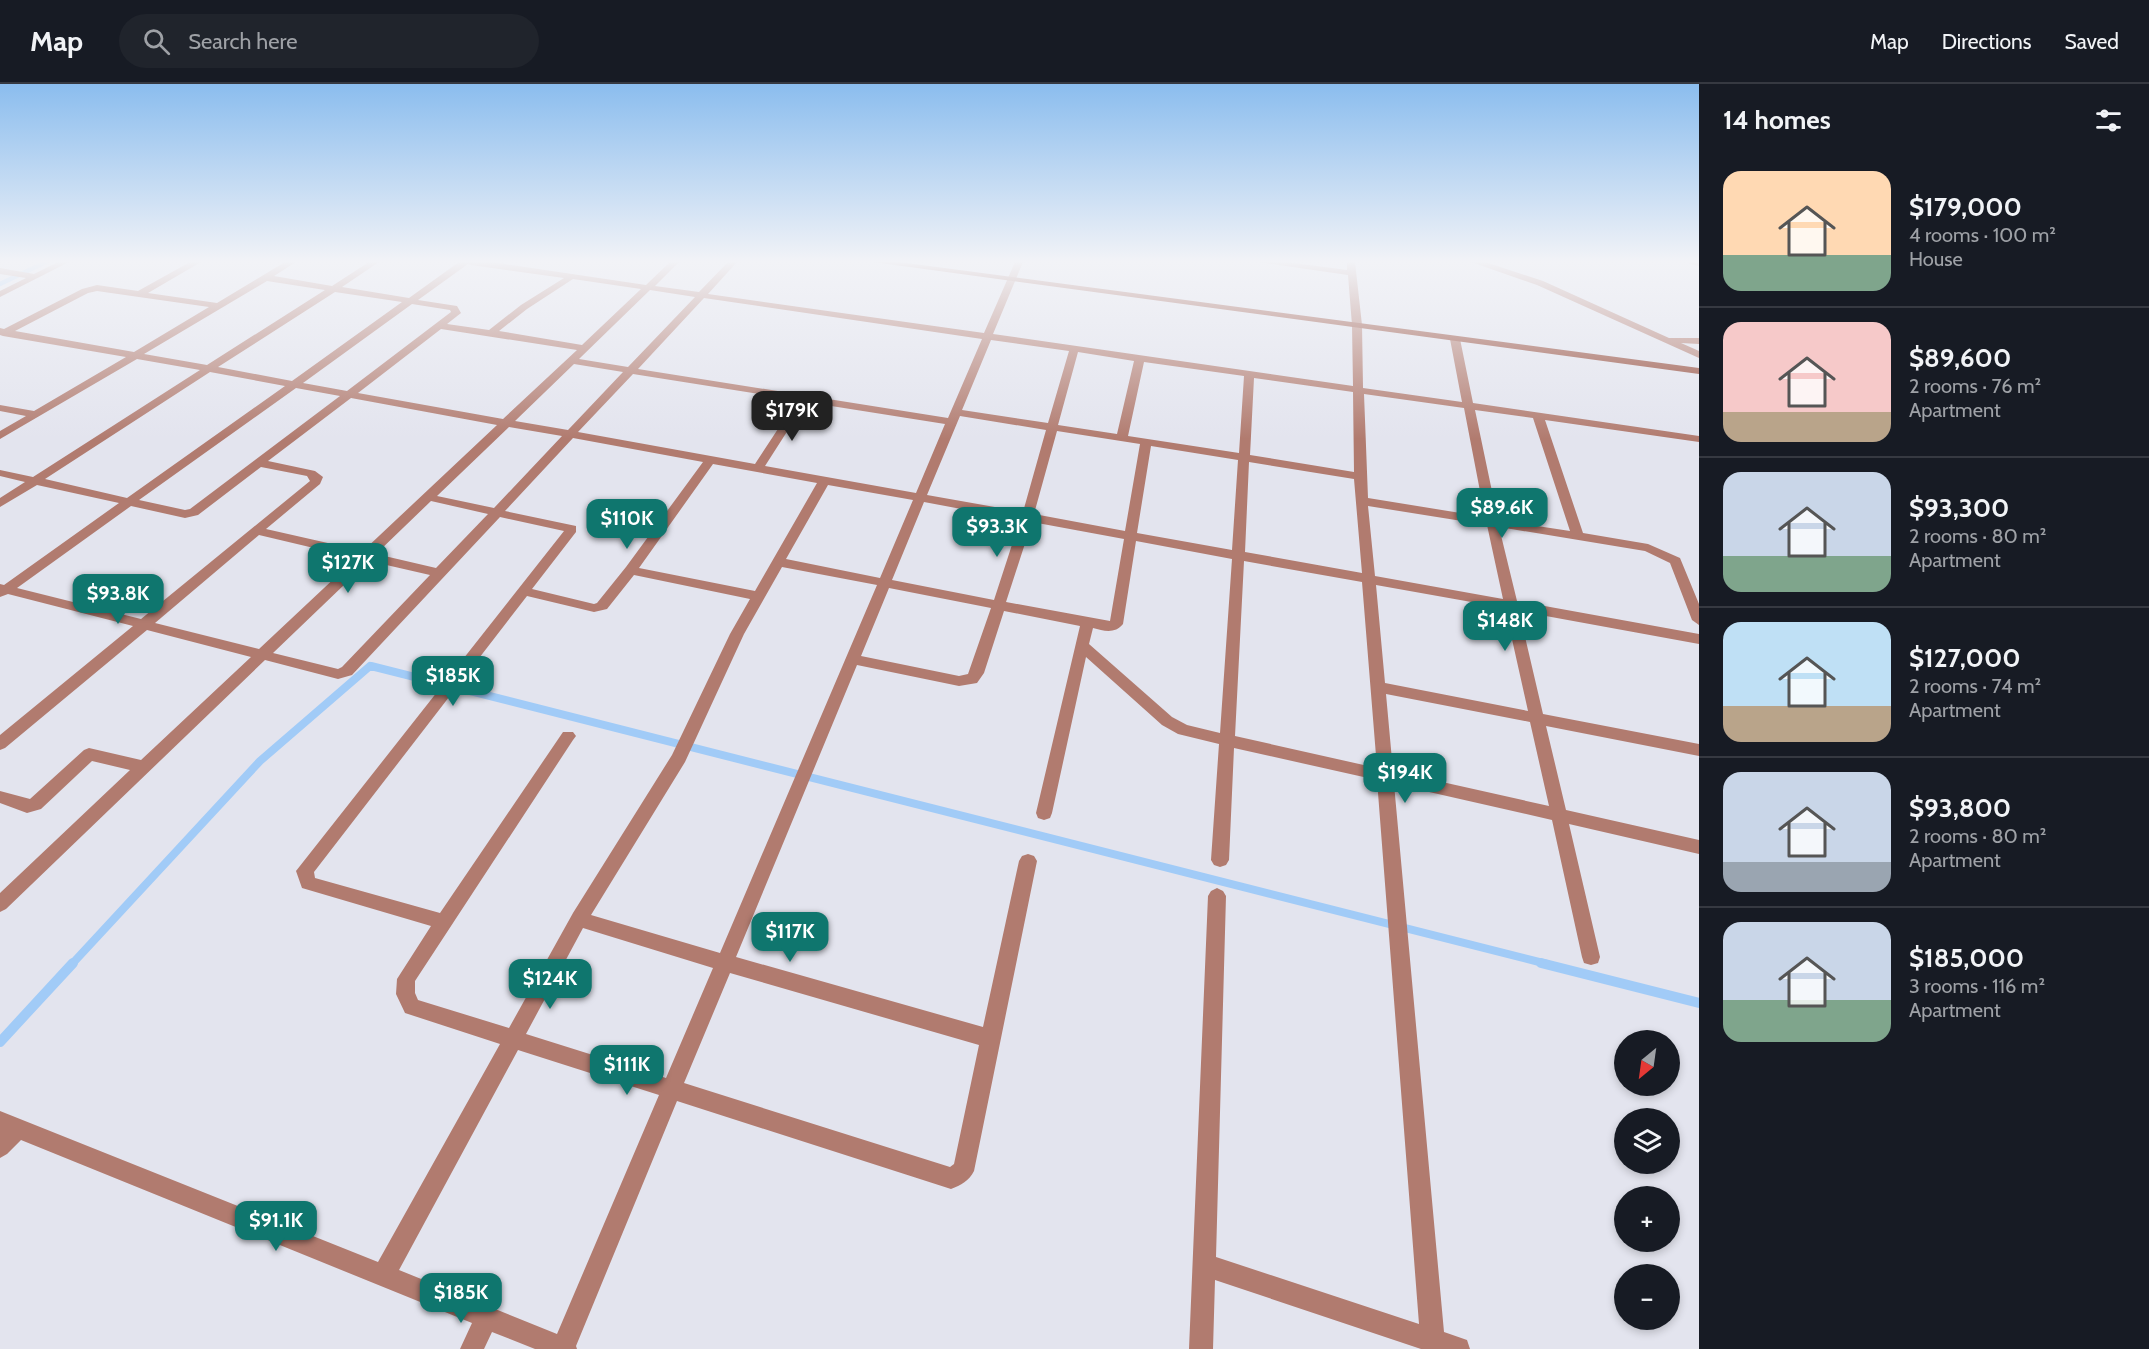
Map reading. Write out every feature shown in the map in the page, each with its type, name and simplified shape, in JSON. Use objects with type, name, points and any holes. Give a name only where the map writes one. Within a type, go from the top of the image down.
[{"type":"street","points":[[2,332],[24,321]]},
{"type":"street","points":[[0,436],[194,321]]},
{"type":"street","points":[[0,503],[284,321]]},
{"type":"street","points":[[2,590],[130,502],[382,321]]},
{"type":"street","points":[[0,473],[185,514],[194,512],[445,321]]},
{"type":"street","points":[[491,333],[506,321]]},
{"type":"street","points":[[0,904],[614,321]]},
{"type":"street","points":[[2,590],[338,674],[347,671],[679,321]]},
{"type":"street","points":[[877,321],[1699,439]]},
{"type":"street","points":[[0,1147],[8,1124],[564,1348],[994,321]]},
{"type":"street","points":[[1327,321],[1699,371]]},
{"type":"street","points":[[1357,321],[1360,476],[1432,1344]]},
{"type":"street","points":[[1623,321],[1699,355]]},
{"type":"street","points":[[440,326],[586,348]]},
{"type":"street","points":[[2,332],[1699,639]]},
{"type":"street","points":[[1455,339],[1492,522],[1591,957]]},
{"type":"street","points":[[1663,339],[1699,341]]},
{"type":"street","points":[[853,659],[959,681],[972,679],[977,673],[1027,518],[1074,349]]},
{"type":"street","points":[[1122,438],[1140,358]]},
{"type":"street","points":[[572,361],[803,399],[1052,427],[1360,476]]},
{"type":"street","points":[[1220,860],[1249,374]]},
{"type":"street","points":[[757,469],[803,399]]},
{"type":"street","points":[[0,408],[36,415]]},
{"type":"street","points":[[1538,416],[1576,535]]},
{"type":"street","points":[[779,562],[1109,627],[1116,624],[1146,443]]},
{"type":"street","points":[[525,591],[594,608],[602,606],[711,460]]},
{"type":"street","points":[[0,744],[316,482],[317,477],[260,463]]},
{"type":"street","points":[[384,1274],[579,919],[678,758],[737,634],[824,481]]},
{"type":"street","points":[[427,497],[572,529],[305,871],[309,883],[443,922]]},
{"type":"street","points":[[1362,501],[1576,535],[1648,548],[1666,554],[1675,561],[1699,620]]},
{"type":"street","points":[[257,531],[439,573]]},
{"type":"street","points":[[631,570],[759,596]]},
{"type":"street","points":[[1044,813],[1087,623]]},
{"type":"street","points":[[1083,646],[1173,726],[1699,847]]},
{"type":"street","points":[[1378,687],[1699,750]]},
{"type":"street","points":[[568,736],[406,979],[405,994],[412,1007],[951,1178],[963,1171],[1028,861]]},
{"type":"street","points":[[0,797],[27,806],[35,804],[89,754],[143,767]]},
{"type":"street","points":[[1201,1349],[1217,896]]},
{"type":"street","points":[[579,919],[867,1005],[991,1039]]},
{"type":"street","points":[[1204,1265],[1432,1344],[1458,1349]]},
{"type":"street","points":[[472,1349],[487,1317]]},
{"type":"waterway","points":[[72,964],[260,761],[370,666]]},
{"type":"waterway","points":[[371,666],[1547,964]]},
{"type":"waterway","points":[[368,668],[376,668]]},
{"type":"waterway","points":[[0,1042],[73,963]]},
{"type":"waterway","points":[[1541,963],[1699,1003]]}]
